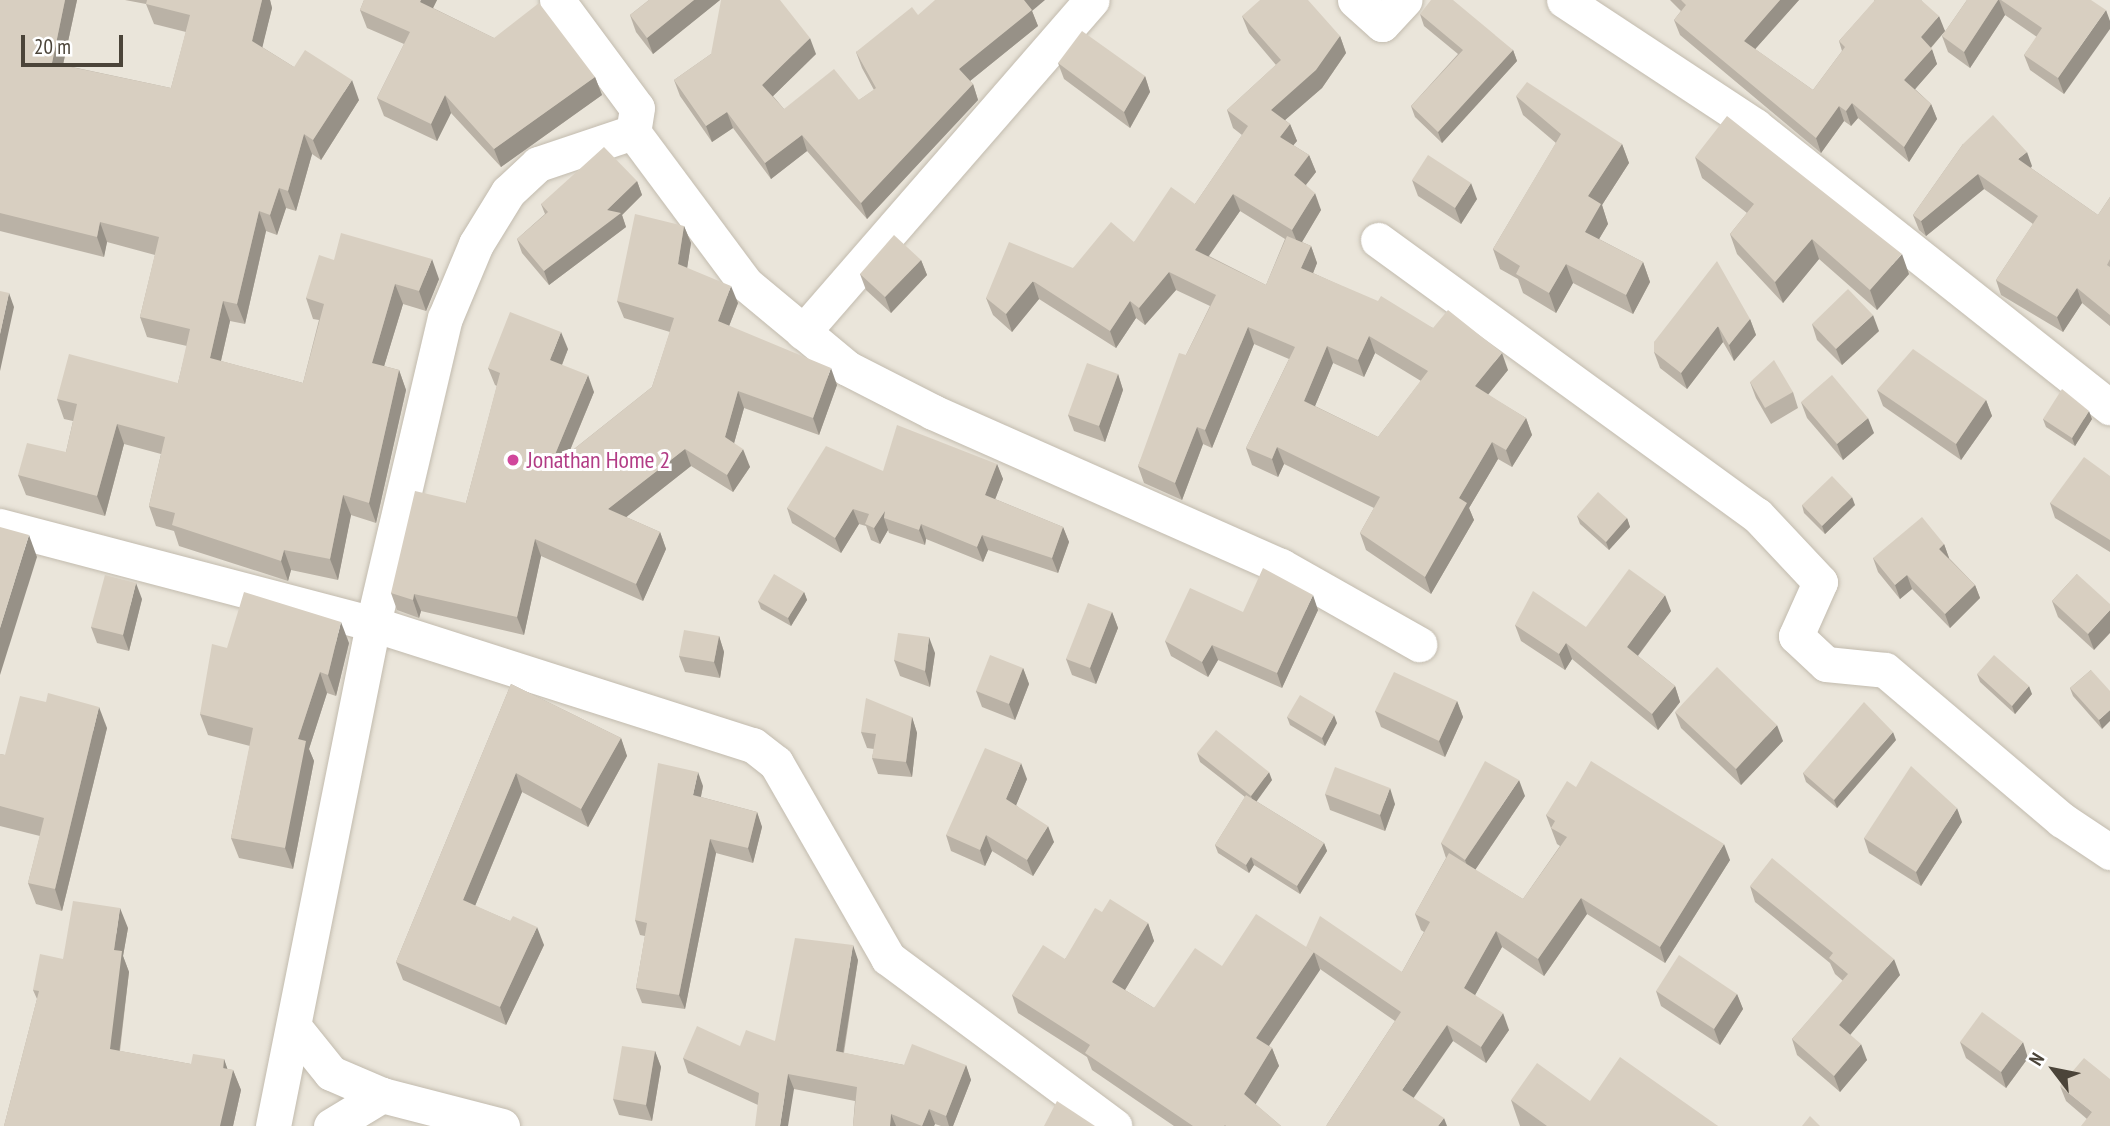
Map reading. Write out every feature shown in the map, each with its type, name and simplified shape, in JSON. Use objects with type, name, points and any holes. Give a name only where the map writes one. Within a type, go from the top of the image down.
[{"type":"street","points":[[556,0],[637,108],[633,132],[746,284],[847,368],[933,412],[1281,566],[1419,644]]},
{"type":"street","points":[[803,332],[1093,0]]},
{"type":"street","points":[[1355,0],[1382,24],[1404,0]]},
{"type":"street","points":[[1586,6],[1755,126],[2110,407]]},
{"type":"street","points":[[273,1126],[373,624],[445,318],[476,244],[508,192],[538,164],[633,132]]},
{"type":"street","points":[[1378,240],[1757,515],[1820,582],[1796,636],[1826,664],[1885,670],[2062,820],[2110,852]]},
{"type":"street","points":[[0,526],[373,624],[753,745],[776,763],[888,958],[1114,1126]]},
{"type":"street","points":[[294,1027],[331,1073],[382,1095],[502,1126]]},
{"type":"street","points":[[331,1126],[382,1095]]},
{"type":"shaded area","points":[[0,0],[2110,0],[2110,1126],[0,1126]]},
{"type":"building","points":[[0,0],[65,0],[52,63],[171,88],[190,15],[146,4],[147,0],[262,0],[252,41],[294,67],[305,50],[352,80],[313,140],[304,134],[288,191],[279,188],[270,215],[259,211],[237,304],[223,301],[210,358],[303,383],[324,304],[306,298],[319,255],[334,260],[341,233],[432,259],[419,291],[395,284],[372,363],[399,370],[369,503],[343,495],[330,559],[284,550],[281,561],[172,525],[175,513],[149,506],[165,437],[117,424],[97,496],[18,475],[27,443],[66,452],[77,404],[57,399],[69,354],[178,383],[190,329],[140,317],[159,237],[100,222],[97,237],[0,213]]},
{"type":"building","points":[[364,0],[421,0],[420,2],[494,38],[539,3],[595,77],[494,149],[445,95],[431,124],[377,98],[410,32],[360,10]]},
{"type":"building","points":[[649,0],[694,0],[647,38],[630,15]]},
{"type":"building","points":[[721,0],[780,0],[810,38],[762,85],[784,109],[834,69],[859,100],[876,88],[856,52],[912,7],[918,15],[935,0],[1024,0],[1032,10],[959,69],[973,84],[861,203],[802,135],[765,163],[727,112],[706,126],[674,80],[711,54]]},
{"type":"building","points":[[1260,0],[1308,0],[1340,36],[1316,70],[1271,110],[1290,124],[1280,137],[1309,155],[1294,175],[1315,193],[1292,230],[1233,194],[1195,250],[1266,285],[1287,236],[1311,246],[1301,268],[1378,301],[1381,296],[1433,328],[1448,310],[1502,353],[1475,386],[1526,418],[1506,450],[1492,442],[1459,498],[1467,503],[1425,577],[1360,533],[1380,497],[1277,447],[1272,459],[1246,448],[1295,347],[1248,327],[1205,430],[1197,427],[1175,483],[1138,466],[1179,353],[1186,355],[1216,295],[1169,272],[1139,308],[1130,301],[1110,331],[1033,281],[1006,314],[986,298],[1009,242],[1073,268],[1111,222],[1134,242],[1171,187],[1195,204],[1248,126],[1227,110],[1281,60],[1242,16]],"holes":[[[1369,336],[1428,371],[1378,437],[1304,401],[1327,346],[1358,360]]]},
{"type":"building","points":[[1431,0],[1453,0],[1513,50],[1438,132],[1411,106],[1463,50],[1420,14]]},
{"type":"building","points":[[1681,0],[1780,0],[1744,41],[1813,90],[1845,47],[1839,41],[1875,0],[1921,0],[1939,16],[1921,37],[1932,49],[1904,80],[1931,104],[1904,147],[1852,103],[1846,111],[1839,106],[1816,138],[1674,20],[1686,5]]},
{"type":"building","points":[[1967,0],[1998,0],[1964,52],[1942,36]]},
{"type":"building","points":[[2001,0],[2091,0],[2106,10],[2058,78],[2024,55],[2042,28]]},
{"type":"building","points":[[1082,31],[1145,76],[1124,112],[1058,63]]},
{"type":"building","points":[[1527,82],[1622,144],[1588,196],[1601,204],[1585,232],[1643,262],[1626,295],[1566,264],[1549,293],[1516,274],[1520,266],[1493,249],[1561,134],[1516,96]]},
{"type":"building","points":[[1993,115],[2027,152],[2018,159],[2098,215],[2110,197],[2110,259],[2107,265],[2110,267],[2110,315],[2077,288],[2057,317],[1996,280],[2038,216],[1978,174],[1921,221],[1913,215],[1963,144]]},
{"type":"building","points":[[1727,116],[1902,254],[1870,290],[1812,239],[1775,282],[1730,234],[1754,204],[1695,157]]},
{"type":"building","points":[[604,147],[637,181],[607,210],[621,213],[544,271],[517,239],[548,212],[541,204]]},
{"type":"building","points":[[1428,155],[1471,183],[1455,208],[1412,180]]},
{"type":"building","points":[[635,214],[684,226],[678,264],[731,286],[718,321],[831,368],[813,418],[738,391],[725,437],[743,449],[727,475],[685,449],[608,509],[660,532],[636,584],[535,539],[517,617],[414,594],[413,600],[391,593],[415,491],[466,503],[500,373],[488,368],[510,312],[561,332],[550,360],[588,375],[549,469],[652,387],[674,318],[617,301]]},
{"type":"building","points":[[894,235],[921,260],[885,297],[860,274]]},
{"type":"building","points":[[1717,261],[1750,319],[1729,345],[1718,326],[1681,373],[1654,352],[1654,342]]},
{"type":"building","points":[[1848,289],[1873,315],[1836,349],[1812,324]]},
{"type":"building","points":[[0,291],[9,293],[0,334]]},
{"type":"building","points":[[1913,349],[1986,400],[1956,444],[1877,390]]},
{"type":"building","points":[[1774,360],[1793,392],[1765,408],[1750,382]]},
{"type":"building","points":[[1087,363],[1118,374],[1099,426],[1068,415]]},
{"type":"building","points":[[1832,375],[1868,418],[1837,444],[1801,402]]},
{"type":"building","points":[[2062,389],[2089,411],[2072,438],[2043,419]]},
{"type":"building","points":[[897,425],[997,464],[985,495],[1063,527],[1052,558],[982,535],[977,547],[921,524],[919,530],[884,518],[885,511],[874,528],[865,524],[869,514],[853,509],[835,538],[787,508],[826,446],[883,471]]},
{"type":"building","points":[[2084,457],[2110,476],[2110,540],[2050,503]]},
{"type":"building","points":[[1832,476],[1852,497],[1822,526],[1802,505]]},
{"type":"building","points":[[1598,492],[1627,518],[1606,542],[1577,516]]},
{"type":"building","points":[[1922,517],[1944,544],[1939,549],[1975,585],[1945,614],[1907,575],[1895,585],[1873,558]]},
{"type":"building","points":[[0,527],[29,535],[0,628]]},
{"type":"building","points":[[1263,568],[1313,595],[1277,673],[1212,645],[1202,662],[1165,641],[1190,588],[1243,612]]},
{"type":"building","points":[[1629,569],[1665,595],[1627,647],[1675,686],[1652,714],[1566,643],[1559,654],[1515,625],[1533,591],[1586,627]]},
{"type":"building","points":[[774,574],[804,592],[788,618],[758,601]]},
{"type":"building","points":[[2077,574],[2110,604],[2110,610],[2088,634],[2052,601]]},
{"type":"building","points":[[105,575],[136,583],[123,635],[91,627]]},
{"type":"building","points":[[244,592],[341,622],[328,675],[320,672],[298,739],[306,741],[285,848],[231,838],[253,728],[200,714],[212,644],[227,648]]},
{"type":"building","points":[[1088,603],[1112,612],[1090,668],[1066,659]]},
{"type":"building","points":[[684,630],[719,636],[714,662],[679,656]]},
{"type":"building","points":[[898,633],[929,637],[925,671],[894,660]]},
{"type":"building","points":[[990,655],[1023,668],[1009,704],[976,691]]},
{"type":"building","points":[[1994,655],[2029,686],[2012,706],[1977,674]]},
{"type":"building","points":[[1717,667],[1777,725],[1736,769],[1675,712]]},
{"type":"building","points":[[2091,670],[2110,691],[2110,710],[2099,720],[2070,688]]},
{"type":"building","points":[[1394,672],[1457,701],[1439,741],[1375,711]]},
{"type":"building","points":[[511,684],[621,738],[581,809],[516,773],[463,900],[510,921],[513,916],[537,927],[500,1007],[396,962]]},
{"type":"building","points":[[48,693],[99,707],[55,889],[28,883],[44,818],[0,806],[0,754],[5,755],[20,696],[46,702]]},
{"type":"building","points":[[1300,695],[1334,715],[1322,738],[1287,717]]},
{"type":"building","points":[[866,698],[912,717],[906,762],[872,758],[876,734],[861,732]]},
{"type":"building","points":[[1864,702],[1893,732],[1834,800],[1803,773]]},
{"type":"building","points":[[1216,730],[1269,772],[1251,796],[1197,753]]},
{"type":"building","points":[[985,748],[1021,763],[1006,799],[1048,826],[1027,860],[986,835],[980,850],[946,835]]},
{"type":"building","points":[[1485,761],[1519,780],[1465,860],[1441,843]]},
{"type":"building","points":[[1591,761],[1724,844],[1660,947],[1581,898],[1538,959],[1496,931],[1464,988],[1503,1013],[1481,1047],[1447,1025],[1402,1090],[1444,1118],[1438,1126],[1326,1126],[1401,1012],[1306,947],[1320,916],[1402,972],[1430,922],[1415,914],[1449,853],[1523,899],[1567,837],[1551,828],[1555,821],[1546,815],[1567,781],[1576,787]]},
{"type":"building","points":[[658,763],[698,772],[693,795],[757,812],[748,848],[710,839],[679,995],[636,988],[647,923],[635,920]]},
{"type":"building","points":[[1911,766],[1957,808],[1916,872],[1864,838]]},
{"type":"building","points":[[1335,767],[1390,788],[1380,815],[1325,794]]},
{"type":"building","points":[[1246,795],[1324,843],[1297,886],[1251,857],[1246,865],[1215,845]]},
{"type":"building","points":[[1772,858],[1894,959],[1839,1025],[1861,1044],[1834,1076],[1792,1039],[1848,974],[1829,958],[1833,953],[1750,886]]},
{"type":"building","points":[[1110,899],[1148,923],[1112,982],[1154,1008],[1195,948],[1222,966],[1256,914],[1314,952],[1256,1038],[1272,1048],[1244,1094],[1281,1126],[1193,1126],[1085,1053],[1090,1045],[1012,995],[1043,945],[1065,959],[1095,908],[1102,912]]},
{"type":"building","points":[[73,901],[120,908],[114,950],[122,951],[110,1049],[191,1064],[193,1054],[224,1059],[223,1068],[233,1070],[220,1126],[4,1126],[39,991],[33,990],[40,954],[63,959]]},
{"type":"building","points":[[795,938],[853,945],[836,1051],[904,1065],[912,1044],[966,1065],[946,1116],[929,1109],[922,1126],[891,1114],[890,1126],[853,1126],[857,1087],[788,1074],[780,1126],[755,1126],[759,1093],[683,1058],[697,1026],[740,1046],[746,1030],[775,1041]]},
{"type":"building","points":[[1679,955],[1737,994],[1714,1029],[1656,991]]},
{"type":"building","points":[[1982,1012],[2023,1042],[2001,1072],[1960,1042]]},
{"type":"building","points":[[622,1046],[655,1051],[646,1105],[613,1099]]},
{"type":"building","points":[[1620,1057],[1718,1126],[1547,1126],[1511,1100],[1537,1063],[1590,1101]]},
{"type":"building","points":[[2084,1058],[2110,1079],[2110,1126],[2081,1126],[2092,1112],[2060,1086]]},
{"type":"building","points":[[1057,1101],[1095,1126],[1044,1126]]},
{"type":"building","points":[[1810,1116],[1820,1126],[1802,1126]]},
{"type":"place","name":"Jonathan Home 2","points":[[513,460]]}]
